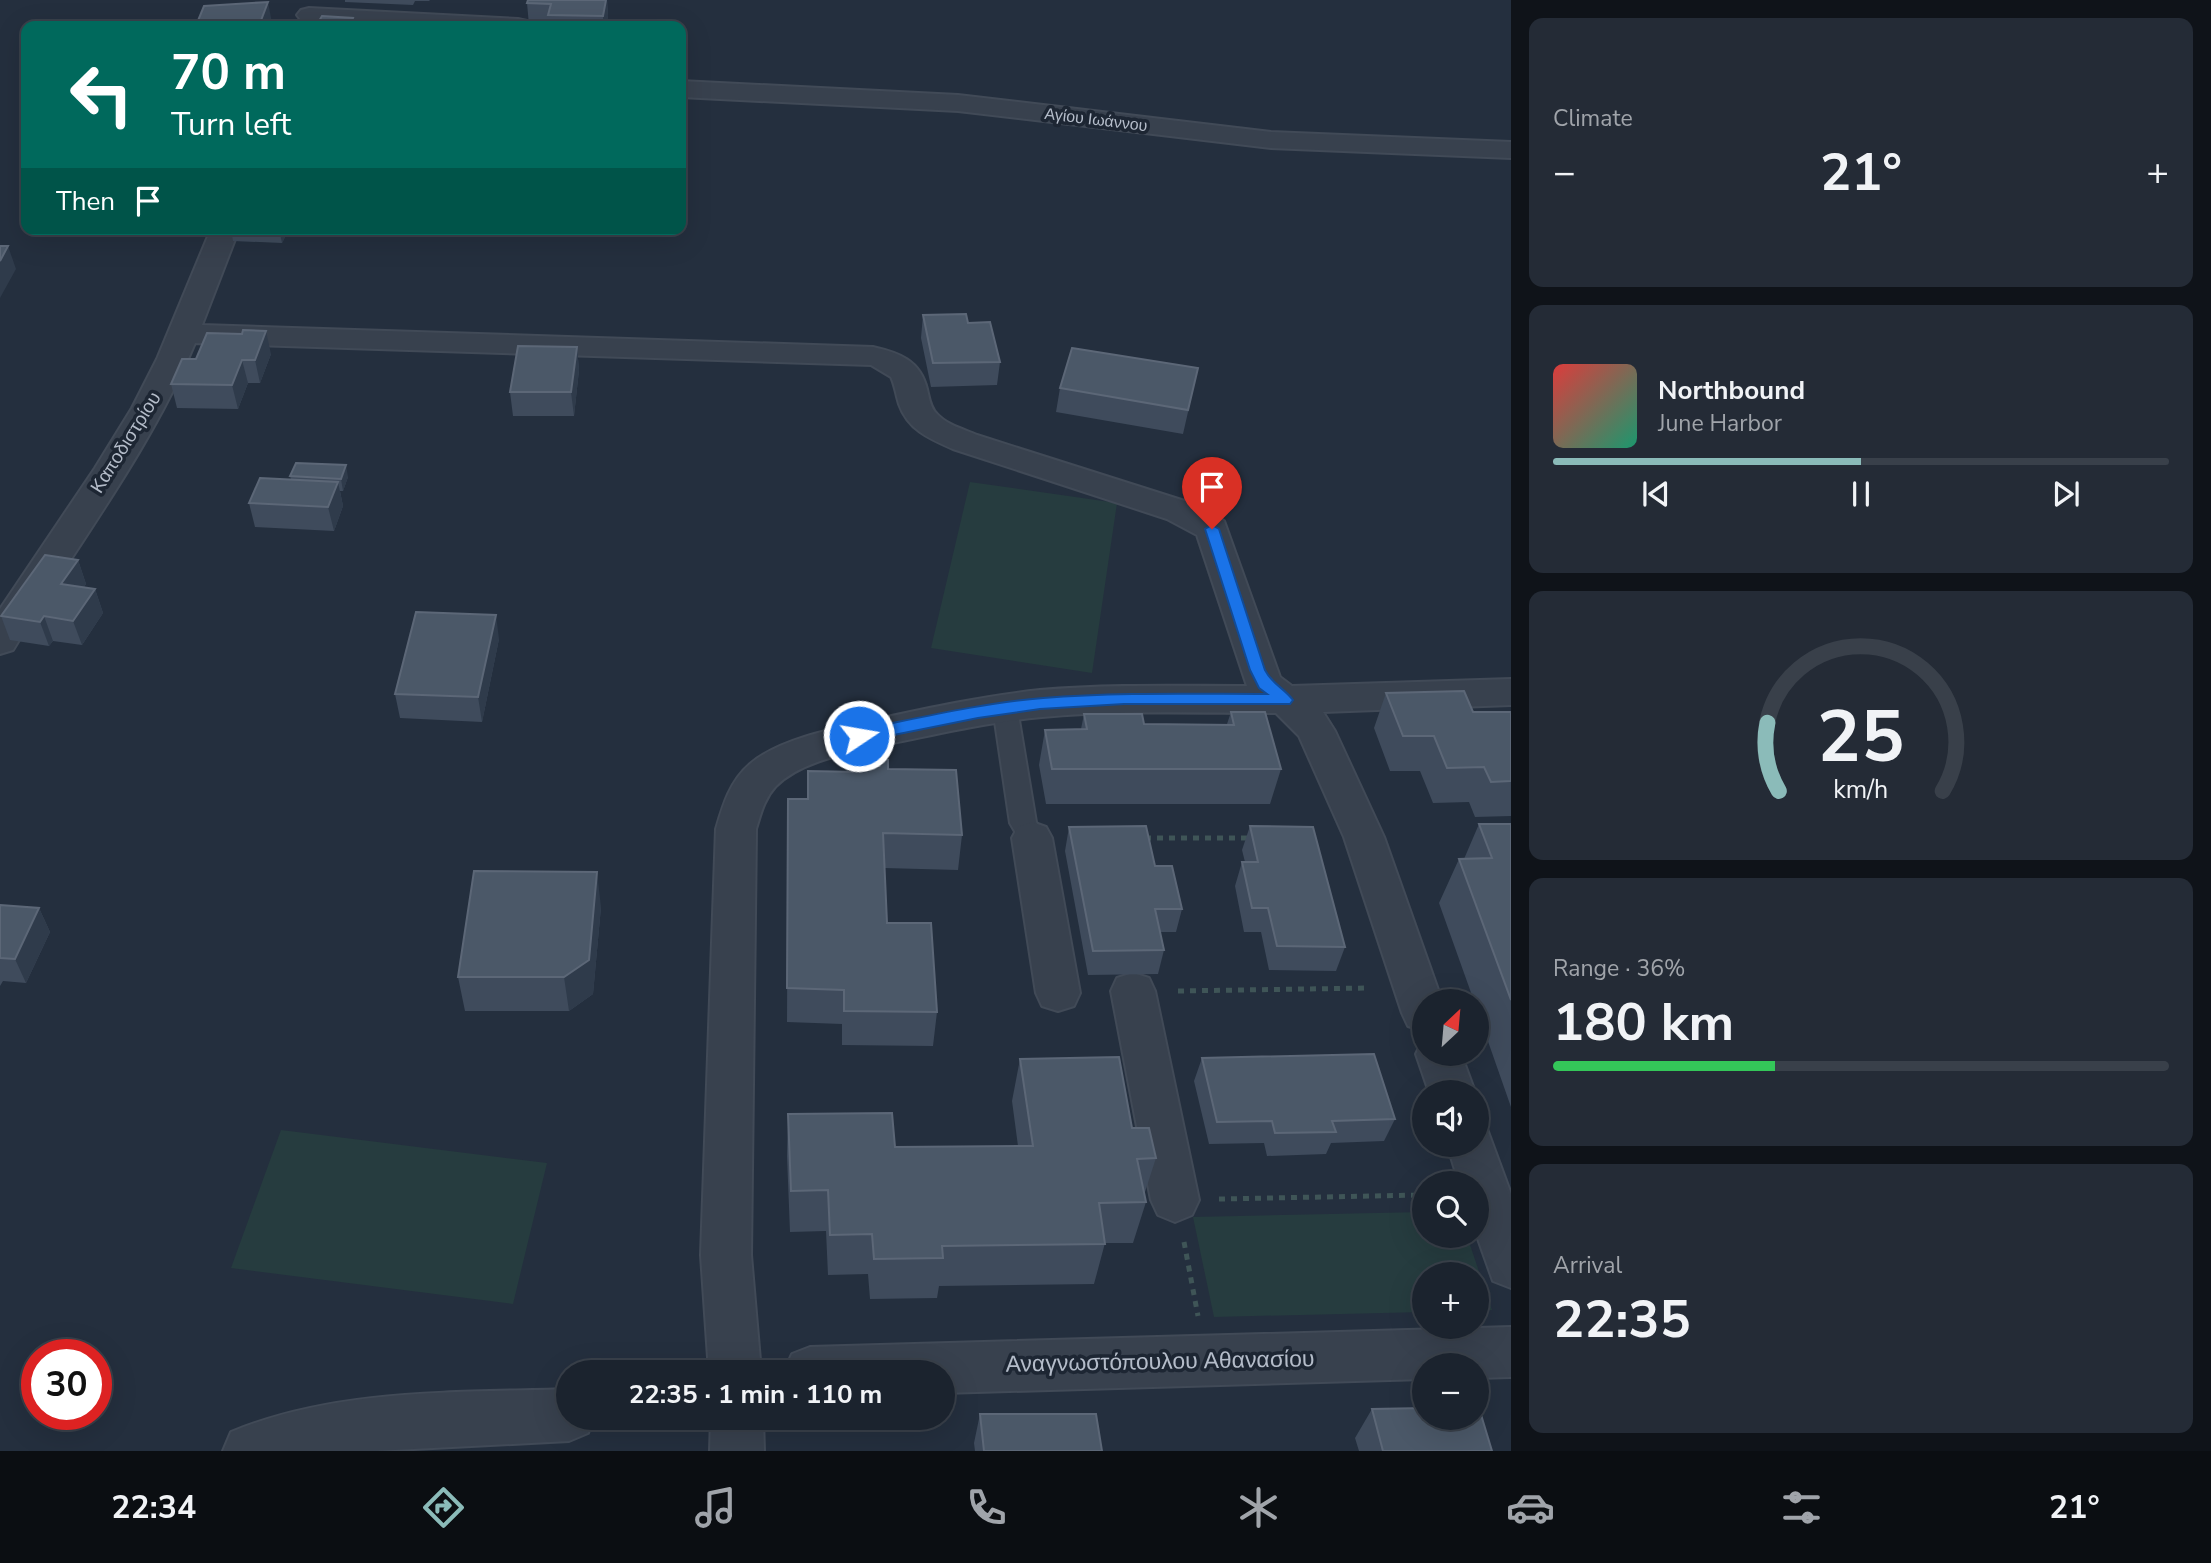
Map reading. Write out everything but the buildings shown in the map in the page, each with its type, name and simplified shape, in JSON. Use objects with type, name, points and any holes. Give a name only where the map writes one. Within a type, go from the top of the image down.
[{"type":"street","points":[[309,14],[431,21]]},
{"type":"street","name":"Αγίου Ιωάννου","points":[[686,89],[958,103],[1271,140],[1511,150]]},
{"type":"street","name":"Καποδιστρίου","points":[[0,641],[144,415],[185,334],[200,283],[222,235]]},
{"type":"street","points":[[185,334],[884,358],[905,371],[920,414],[934,428],[974,445],[1179,511],[1212,529],[1264,684],[1307,717],[1316,731],[1364,837],[1416,989]]},
{"type":"street","points":[[734,1360],[726,1255],[736,830],[745,797],[763,775],[786,760],[840,741],[1005,708],[1124,699],[1285,700],[1511,692]]},
{"type":"street","points":[[1032,838],[1058,993]]},
{"type":"street","points":[[1133,992],[1175,1200]]},
{"type":"street","points":[[1474,1157],[1511,1265]]},
{"type":"street","name":"Αναγνωστόπουλου Αθανασίου","points":[[955,1368],[1511,1352]]},
{"type":"street","points":[[250,1451],[282,1440],[334,1430],[556,1416]]},
{"type":"street","points":[[737,1430],[737,1451]]},
{"type":"lane","points":[[1005,708],[1023,823],[1032,838]]},
{"type":"path","points":[[1143,838],[1253,838]]},
{"type":"path","points":[[1133,992],[1412,1000]]},
{"type":"path","points":[[1207,1360],[1175,1200],[1412,1195]]},
{"type":"green space","points":[[970,482],[1117,503],[1092,673],[931,648]]},
{"type":"green space","points":[[281,1130],[547,1163],[513,1304],[231,1268]]},
{"type":"green space","points":[[1412,1212],[1412,1248],[1471,1248],[1476,1262],[1412,1262],[1412,1312],[1214,1317],[1193,1217]]},
{"type":"route","points":[[859,736],[978,712],[1040,704],[1124,699],[1285,700],[1264,684],[1258,670],[1212,529]]}]
